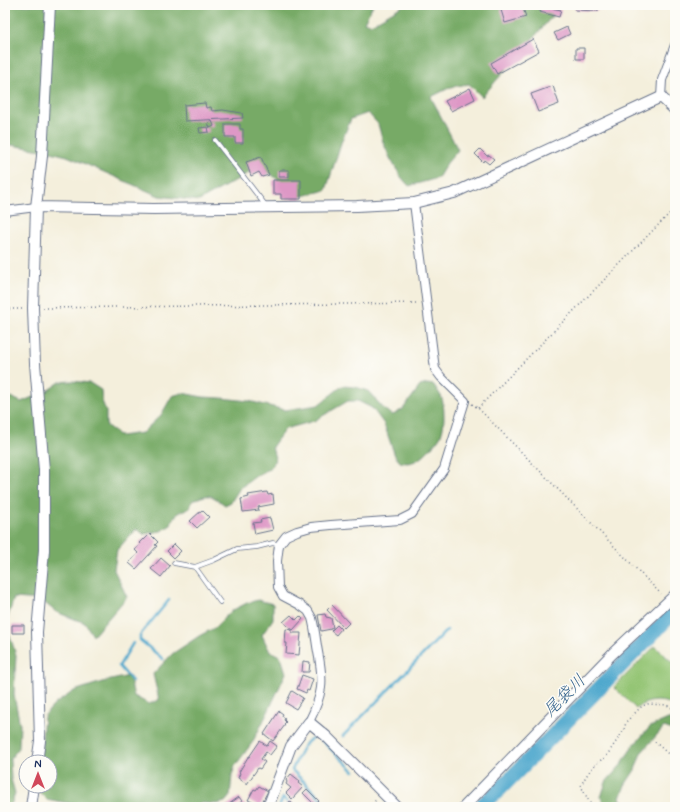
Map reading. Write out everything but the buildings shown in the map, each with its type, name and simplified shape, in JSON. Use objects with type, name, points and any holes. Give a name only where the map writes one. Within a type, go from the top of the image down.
[{"type":"street","points":[[38,754],[40,741],[37,632],[44,550],[44,470],[35,364],[33,308],[36,208],[42,156],[50,5]]},
{"type":"street","points":[[675,44],[662,80],[661,96],[675,110]]},
{"type":"street","points":[[5,211],[36,208],[154,209],[357,206],[414,203],[454,193],[661,96]]},
{"type":"street","points":[[268,807],[291,746],[309,722],[320,693],[322,680],[322,666],[312,618],[308,611],[283,596],[278,587],[277,561],[279,545],[286,536],[311,527],[400,520],[412,514],[444,469],[465,402],[435,369],[414,203]]},
{"type":"street","points":[[464,807],[612,654],[672,598]]},
{"type":"street","points":[[309,722],[326,736],[398,807]]},
{"type":"street","points":[[32,807],[33,794]]},
{"type":"lane","points":[[215,140],[267,207]]},
{"type":"lane","points":[[174,563],[195,567],[237,550],[273,544],[279,545]]},
{"type":"lane","points":[[195,567],[220,602]]},
{"type":"path","points":[[478,408],[675,208]]},
{"type":"path","points":[[5,309],[427,303]]},
{"type":"path","points":[[465,402],[478,408],[672,598]]},
{"type":"path","points":[[592,807],[581,786],[584,778],[600,760],[605,758],[624,730],[626,722],[642,706],[648,704],[667,705],[675,710]]},
{"type":"path","points":[[655,742],[675,760]]},
{"type":"green space","points":[[5,5],[373,5],[364,22],[371,24],[404,5],[562,5],[482,97],[469,84],[451,87],[431,97],[458,150],[447,163],[438,178],[409,186],[401,177],[390,158],[383,142],[378,124],[368,113],[351,119],[342,140],[326,190],[299,197],[261,166],[199,201],[159,196],[67,156],[5,144]]},
{"type":"green space","points":[[603,5],[641,5],[633,9]]},
{"type":"green space","points":[[72,381],[90,383],[101,390],[102,401],[106,411],[106,425],[120,436],[142,433],[161,415],[172,396],[182,393],[203,397],[249,401],[285,410],[318,405],[342,386],[356,387],[368,391],[385,410],[393,415],[403,409],[420,386],[427,384],[434,385],[440,395],[444,410],[444,421],[440,437],[437,442],[424,455],[408,463],[400,462],[395,456],[384,424],[372,408],[358,401],[348,401],[314,421],[285,429],[272,447],[275,458],[273,465],[240,488],[231,502],[225,505],[212,497],[202,497],[192,501],[190,508],[178,514],[173,519],[171,525],[161,531],[144,534],[136,529],[117,550],[114,570],[127,597],[93,636],[85,623],[56,612],[41,600],[14,598],[6,623],[16,655],[14,695],[20,725],[19,748],[10,759],[11,779],[15,793],[11,805],[5,807],[5,394],[21,402],[47,391],[60,382]]},
{"type":"green space","points":[[258,600],[273,604],[273,619],[262,635],[269,650],[281,657],[286,673],[252,743],[235,766],[232,775],[230,796],[225,802],[217,804],[202,803],[194,807],[77,807],[73,804],[46,799],[41,794],[58,794],[58,754],[41,754],[44,716],[55,704],[74,691],[102,682],[129,676],[134,696],[149,704],[159,700],[153,674],[172,654],[199,636],[216,627],[233,610],[247,603]]},
{"type":"green space","points":[[655,646],[675,665],[675,706],[665,702],[655,701],[645,703],[636,709],[614,687]]},
{"type":"green space","points":[[668,719],[675,719],[675,731],[664,727],[641,753],[635,770],[625,785],[620,798],[628,807],[605,807],[601,797],[606,782],[621,765],[632,747],[650,727]]},
{"type":"waterway","points":[[163,659],[140,640],[140,635],[169,600]]},
{"type":"waterway","name":"尾袋川","points":[[480,807],[500,789],[675,611]]},
{"type":"waterway","points":[[343,736],[447,630]]},
{"type":"waterway","points":[[132,681],[119,666],[133,643]]},
{"type":"waterway","points":[[318,807],[324,802],[292,770],[308,741],[317,736],[354,771]]},
{"type":"waterway","points":[[279,807],[283,798],[288,802]]}]
